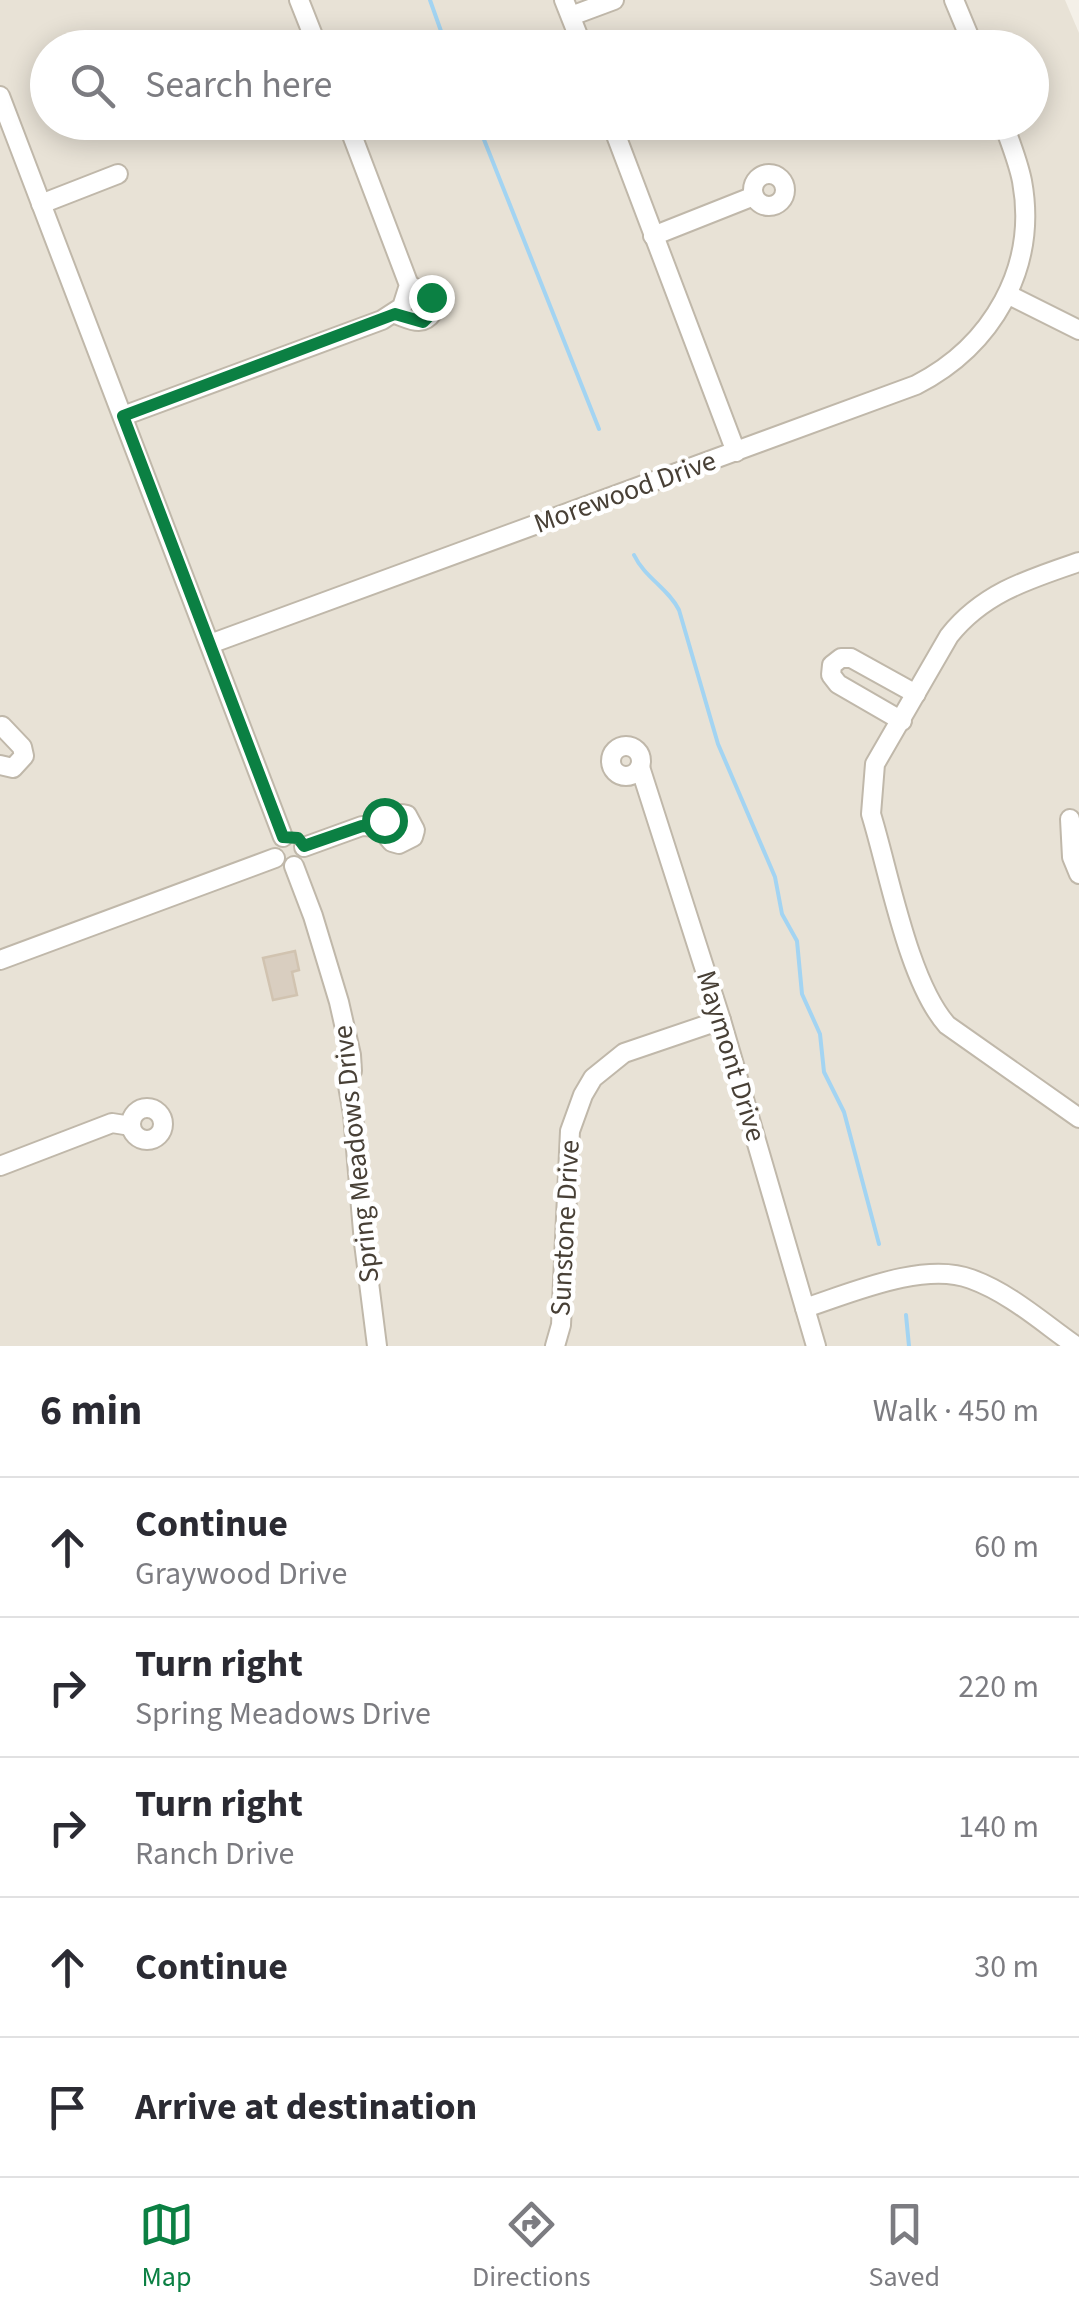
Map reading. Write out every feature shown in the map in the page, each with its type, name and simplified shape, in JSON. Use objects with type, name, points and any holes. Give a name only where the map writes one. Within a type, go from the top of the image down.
[{"type":"street","points":[[300,0],[311,30]]},
{"type":"street","points":[[568,8],[614,0]]},
{"type":"street","points":[[954,0],[966,30]]},
{"type":"street","points":[[0,96],[283,837]]},
{"type":"street","points":[[123,416],[395,314],[406,300],[409,284],[353,140]]},
{"type":"street","points":[[618,140],[736,452]]},
{"type":"street","points":[[1009,140],[1022,180],[1025,205],[1022,251],[1008,295],[1079,330]]},
{"type":"street","points":[[40,204],[118,174]]},
{"type":"street","points":[[654,236],[754,196]]},
{"type":"street","points":[[395,314],[418,322],[428,319],[433,312],[431,297],[409,284]]},
{"type":"street","name":"Morewood Drive","points":[[210,644],[916,385],[961,358],[1008,295]]},
{"type":"street","points":[[1079,562],[996,593],[948,636],[875,764],[871,814],[920,982],[947,1025],[1079,1118]]},
{"type":"street","points":[[902,720],[838,684],[831,675],[832,665],[841,658],[851,658],[916,694]]},
{"type":"street","points":[[0,746],[1,722]]},
{"type":"street","points":[[0,765],[12,768],[24,756],[22,747],[1,722]]},
{"type":"street","name":"Maymont Drive","points":[[640,768],[722,1020],[816,1346]]},
{"type":"street","points":[[1070,819],[1072,857],[1079,874]]},
{"type":"street","points":[[304,846],[362,826],[380,827]]},
{"type":"street","points":[[283,837],[298,838],[304,846],[302,860],[294,866],[285,867],[275,858],[276,844],[283,837]]},
{"type":"street","points":[[0,960],[275,858]]},
{"type":"street","name":"Spring Meadows Drive","points":[[294,866],[329,964],[350,1055],[348,1098],[353,1114],[373,1340]]},
{"type":"street","name":"Sunstone Drive","points":[[555,1346],[561,1326],[570,1130],[583,1096],[593,1078],[624,1053],[722,1020]]},
{"type":"street","points":[[0,1166],[112,1122],[131,1126]]},
{"type":"street","points":[[805,1308],[898,1280],[947,1274],[967,1277],[1001,1293],[1076,1346]]},
{"type":"shaded area","points":[[0,0],[1065,0],[1079,33],[1079,1346],[0,1346]]},
{"type":"building","points":[[295,951],[299,970],[292,972],[297,995],[273,1000],[263,958]]},
{"type":"waterway","points":[[430,0],[441,30]]},
{"type":"waterway","points":[[484,140],[599,429]]},
{"type":"waterway","points":[[634,555],[679,610],[718,744],[775,877],[782,914],[797,941],[802,994],[820,1034],[824,1072],[844,1112],[879,1244]]},
{"type":"waterway","points":[[906,1315],[909,1346]]},
{"type":"route","points":[[384,820],[380,827],[362,826],[304,846],[298,838],[283,837],[123,416],[395,314],[423,322],[433,312],[431,297]]}]
